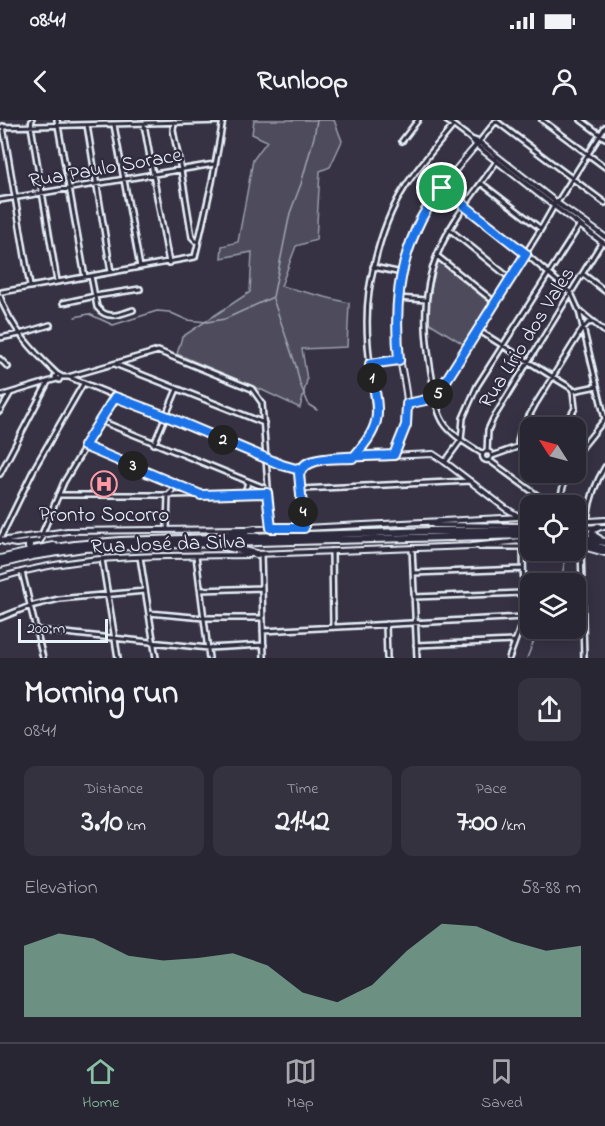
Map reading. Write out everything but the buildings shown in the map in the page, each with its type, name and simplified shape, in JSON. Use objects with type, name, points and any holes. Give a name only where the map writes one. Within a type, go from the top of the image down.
[{"type":"highway","points":[[602,527],[592,531],[592,534],[605,542]]},
{"type":"highway","points":[[29,543],[29,548],[33,550],[60,545],[120,541],[520,528]]},
{"type":"highway","points":[[190,539],[255,529]]},
{"type":"highway","points":[[586,535],[605,542]]},
{"type":"highway","points":[[0,564],[32,556],[84,548],[520,538]]},
{"type":"highway","points":[[183,544],[228,547],[259,554]]},
{"type":"highway","points":[[0,559],[75,545]]},
{"type":"highway","points":[[586,546],[605,551]]},
{"type":"street","points":[[9,126],[10,120]]},
{"type":"street","points":[[32,120],[31,126],[57,281]]},
{"type":"street","points":[[57,120],[85,277]]},
{"type":"street","points":[[80,125],[81,120]]},
{"type":"street","points":[[30,286],[1,126],[87,125],[104,122],[144,124],[223,120],[195,257],[0,293],[4,309],[20,334],[62,377]]},
{"type":"street","points":[[402,141],[418,120]]},
{"type":"street","points":[[446,120],[555,204],[579,226],[604,240]]},
{"type":"street","points":[[542,120],[605,167]]},
{"type":"street","points":[[581,120],[605,138]]},
{"type":"street","points":[[174,121],[173,130],[192,237],[198,243]]},
{"type":"street","points":[[394,455],[406,425],[407,404],[396,333],[398,298],[406,254],[422,218],[442,188],[478,143],[497,121],[605,203]]},
{"type":"street","points":[[114,124],[140,267]]},
{"type":"street","points":[[144,124],[169,263]]},
{"type":"street","points":[[87,125],[111,272]]},
{"type":"street","points":[[353,458],[372,432],[377,420],[368,339],[369,294],[378,249],[390,215],[405,188],[453,126]]},
{"type":"street","points":[[407,404],[435,398],[605,127]]},
{"type":"street","points":[[478,143],[497,161],[604,240]]},
{"type":"street","points":[[497,161],[449,229],[437,256],[426,300],[426,337],[435,398],[438,411],[446,426],[461,440],[483,454],[483,458],[537,495]]},
{"type":"street","name":"Rua Paulo Sorace","points":[[0,200],[215,164]]},
{"type":"street","points":[[481,183],[541,229]]},
{"type":"street","points":[[442,188],[526,254],[571,293],[579,311],[605,419],[586,443]]},
{"type":"street","points":[[445,462],[461,440],[462,422],[470,400],[579,226]]},
{"type":"street","points":[[449,229],[511,279]]},
{"type":"street","name":"Rua Lírio dos Vales","points":[[487,452],[488,430],[492,419],[604,240]]},
{"type":"street","points":[[437,256],[496,303]]},
{"type":"street","points":[[373,267],[402,273]]},
{"type":"street","points":[[583,274],[605,291]]},
{"type":"street","points":[[91,276],[99,310],[109,316],[133,310]]},
{"type":"street","points":[[63,303],[140,289]]},
{"type":"street","points":[[398,298],[426,300]]},
{"type":"street","points":[[579,311],[605,332]]},
{"type":"street","points":[[528,417],[583,327],[594,322]]},
{"type":"street","points":[[0,338],[50,325]]},
{"type":"street","points":[[478,330],[571,388],[575,408],[570,417]]},
{"type":"street","points":[[0,396],[158,351],[252,389],[262,403],[271,528]]},
{"type":"street","points":[[370,364],[399,360]]},
{"type":"street","points":[[1,361],[8,367]]},
{"type":"street","points":[[112,364],[264,423]]},
{"type":"street","points":[[57,374],[57,380]]},
{"type":"street","points":[[68,377],[299,470]]},
{"type":"street","points":[[0,474],[48,382]]},
{"type":"street","points":[[0,541],[35,467],[83,384]]},
{"type":"street","points":[[573,392],[597,386]]},
{"type":"street","points":[[154,444],[177,389]]},
{"type":"street","points":[[0,411],[10,394]]},
{"type":"street","points":[[0,541],[29,543],[42,540],[42,534],[63,482],[115,397]]},
{"type":"street","points":[[100,420],[267,491]]},
{"type":"street","points":[[489,460],[492,456],[520,446],[518,438],[520,434]]},
{"type":"street","points":[[84,446],[201,495]]},
{"type":"street","points":[[483,454],[487,452],[492,456]]},
{"type":"street","points":[[299,470],[309,462],[321,459],[430,454],[438,456],[520,517]]},
{"type":"street","points":[[605,467],[592,492],[587,521],[605,520]]},
{"type":"street","points":[[299,470],[304,528]]},
{"type":"street","points":[[302,489],[470,481]]},
{"type":"street","points":[[245,493],[248,482]]},
{"type":"street","points":[[167,529],[168,495],[172,492],[175,483]]},
{"type":"street","points":[[58,495],[201,495],[267,491]]},
{"type":"street","points":[[505,508],[508,525]]},
{"type":"street","points":[[433,524],[520,517]]},
{"type":"street","points":[[508,525],[520,523]]},
{"type":"street","points":[[0,541],[67,531],[433,524],[520,527]]},
{"type":"street","points":[[586,529],[602,527]]},
{"type":"street","name":"Rua José da Silva","points":[[0,578],[34,568],[102,559],[435,548],[520,539]]},
{"type":"street","points":[[435,542],[435,548]]},
{"type":"street","points":[[471,546],[520,547]]},
{"type":"street","points":[[412,548],[417,658]]},
{"type":"street","points":[[332,551],[333,627]]},
{"type":"street","points":[[259,554],[264,658]]},
{"type":"street","points":[[196,556],[209,658]]},
{"type":"street","points":[[140,557],[156,658]]},
{"type":"street","points":[[102,559],[118,658]]},
{"type":"street","points":[[523,561],[523,573]]},
{"type":"street","points":[[579,561],[584,658]]},
{"type":"street","points":[[413,573],[523,569]]},
{"type":"street","points":[[22,572],[43,658]]},
{"type":"street","points":[[201,590],[262,588]]},
{"type":"street","points":[[0,618],[59,598],[146,591]]},
{"type":"street","points":[[414,597],[520,593]]},
{"type":"street","points":[[149,613],[204,618],[263,618]]},
{"type":"street","points":[[263,631],[520,617]]},
{"type":"street","points":[[386,624],[387,658]]},
{"type":"street","points":[[509,658],[520,628]]},
{"type":"street","points":[[36,630],[208,648],[264,645]]},
{"type":"street","points":[[416,645],[515,641]]},
{"type":"shaded area","points":[[254,120],[334,120],[342,141],[330,167],[320,171],[316,240],[296,246],[281,286],[349,303],[347,347],[302,349],[307,380],[300,408],[177,354],[182,337],[250,292],[252,252],[221,258],[222,246],[238,242],[253,160],[267,141],[252,134]]},
{"type":"shaded area","points":[[439,261],[490,303],[465,345],[428,322],[430,294]]},
{"type":"waterway","points":[[75,317],[89,314],[113,325],[157,311],[169,312],[187,320],[207,322],[225,319],[273,297],[290,213],[301,184],[317,120]]},
{"type":"waterway","points":[[273,299],[300,384],[309,405],[317,410]]},
{"type":"waterway","points":[[563,573],[564,561]]},
{"type":"waterway","points":[[527,658],[535,639]]},
{"type":"place","name":"Pronto Socorro","points":[[104,484]]},
{"type":"route","points":[[442,188],[422,218],[406,254],[398,298],[396,333],[399,360],[370,364],[377,420],[372,432],[353,458],[321,459],[309,462],[301,469],[296,469],[115,397],[84,446],[201,495],[267,493],[271,528],[304,528],[299,473],[301,469],[309,462],[321,459],[353,458],[394,455],[406,425],[407,404],[435,398],[526,254],[442,188]]}]
